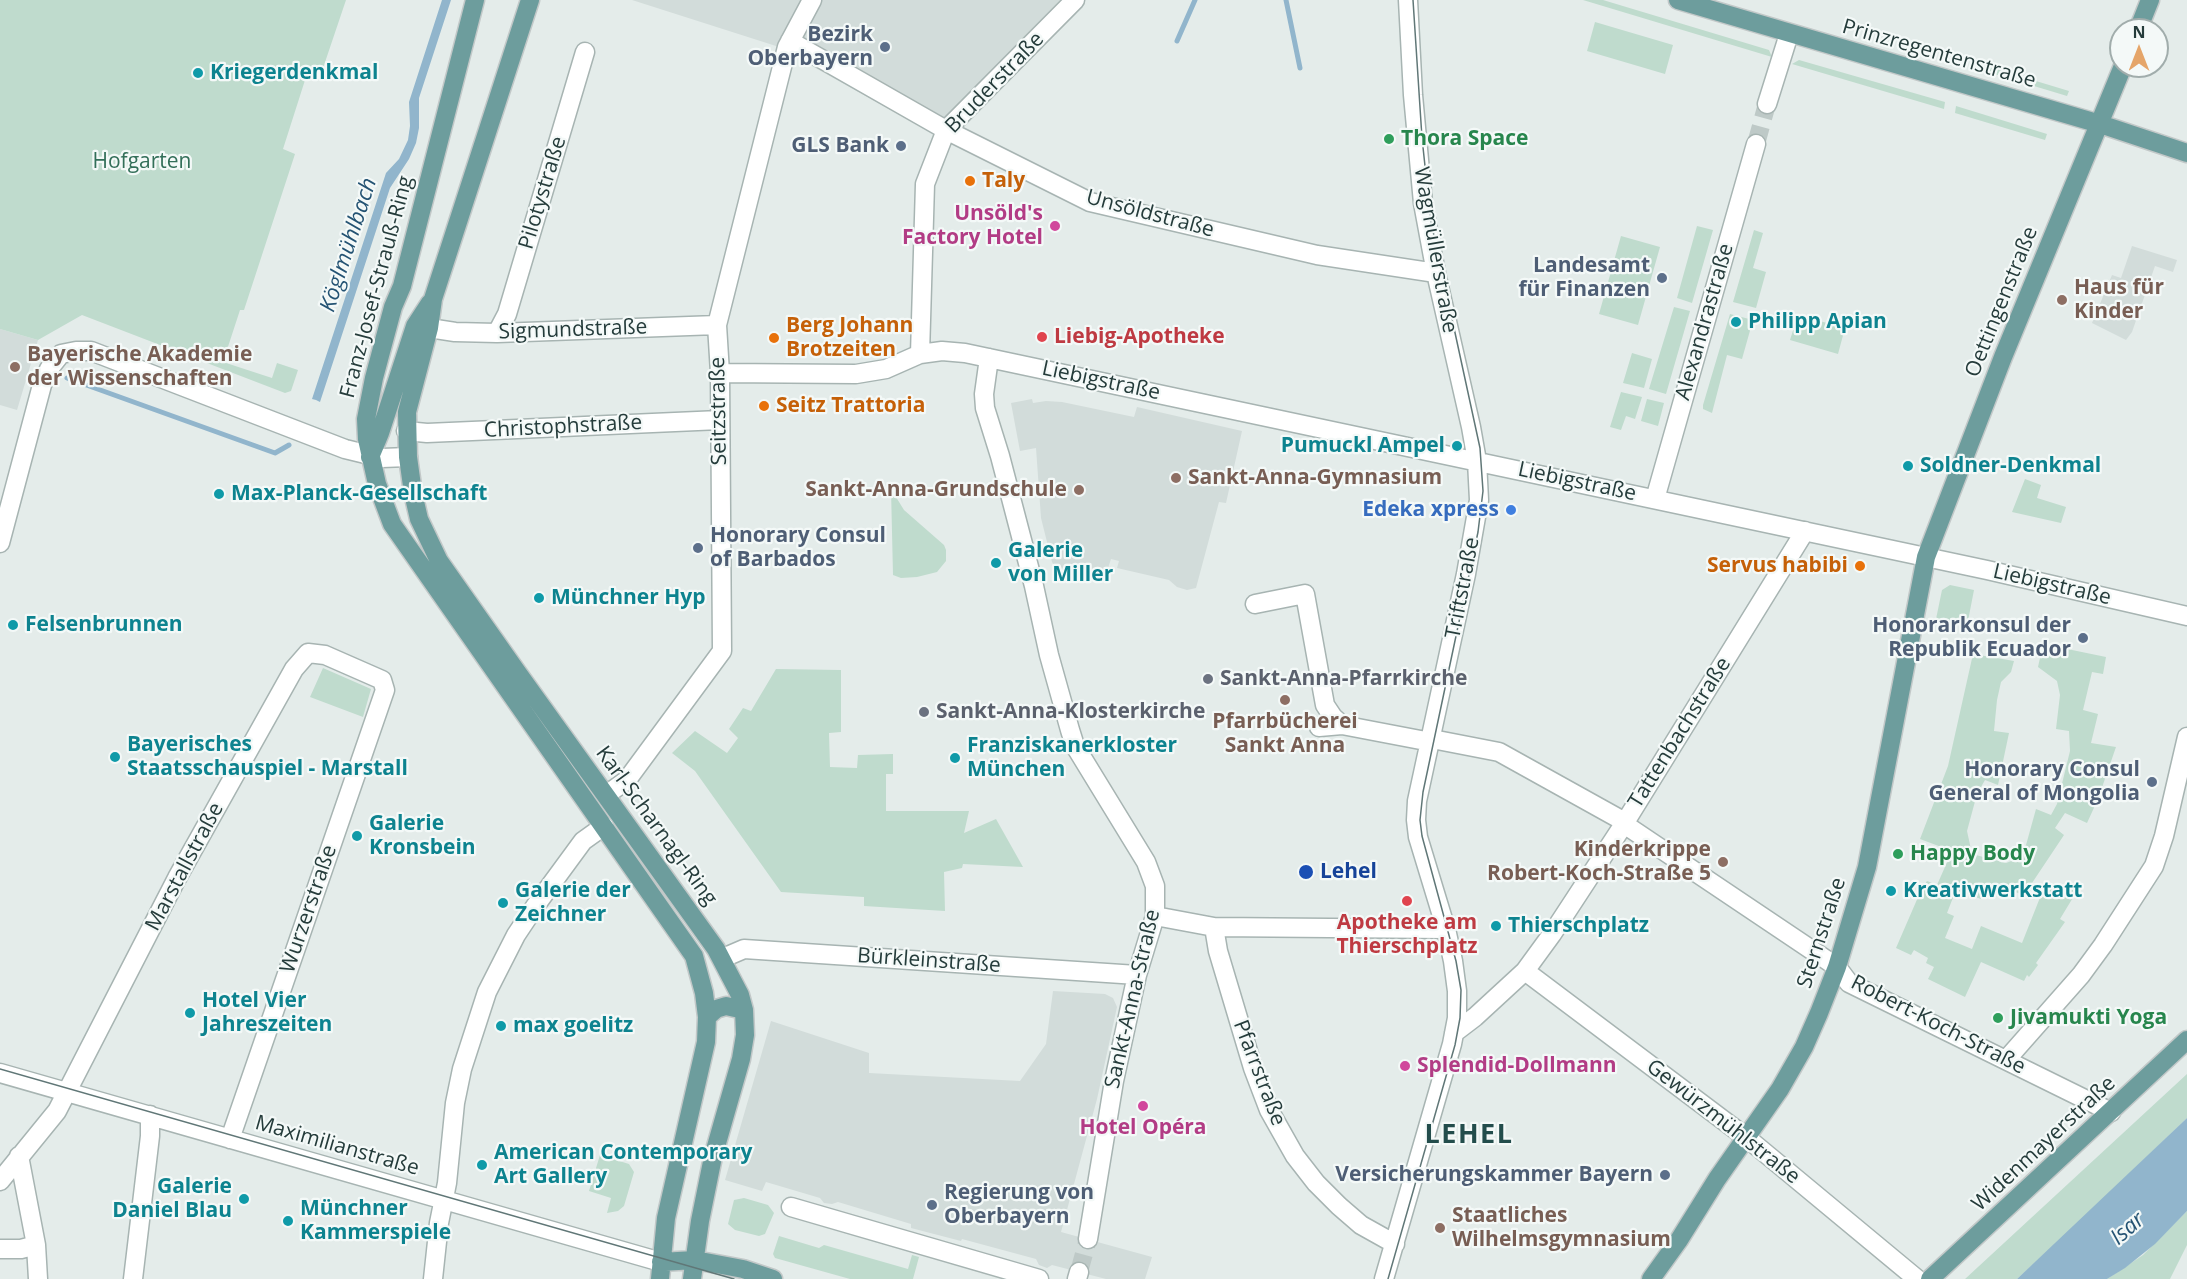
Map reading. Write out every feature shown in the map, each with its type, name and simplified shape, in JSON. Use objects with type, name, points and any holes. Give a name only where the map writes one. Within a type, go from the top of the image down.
[{"type":"main road","name":"Franz-Josef-Strauß-Ring","points":[[370,457],[366,419],[370,394],[393,307],[402,286],[476,0]]},
{"type":"main road","name":"Franz-Josef-Strauß-Ring","points":[[406,431],[411,389],[429,328],[432,299],[530,0]]},
{"type":"main road","name":"Prinzregentenstraße","points":[[1678,0],[2100,124],[2187,153]]},
{"type":"main road","points":[[2143,18],[2150,0]]},
{"type":"main road","name":"Oettingenstraße","points":[[1926,557],[2002,357],[2118,78]]},
{"type":"main road","name":"Franz-Josef-Strauß-Ring","points":[[370,457],[415,326],[432,299]]},
{"type":"main road","name":"Karl-Scharnagl-Ring","points":[[406,431],[412,493],[419,519],[440,561],[462,595],[723,958],[740,995],[744,1010],[745,1035],[741,1059],[713,1157],[700,1221],[692,1279]]},
{"type":"main road","name":"Karl-Scharnagl-Ring","points":[[370,457],[392,524],[694,956],[704,993],[707,1017],[706,1042],[666,1218],[660,1271]]},
{"type":"main road","name":"Sternstraße","points":[[1651,1279],[1780,1089],[1804,1047],[1837,967],[1867,867],[1926,557]]},
{"type":"main road","points":[[707,1017],[726,1006],[735,1006],[744,1010]]},
{"type":"main road","name":"Widenmayerstraße","points":[[1930,1279],[2187,1040]]},
{"type":"main road","name":"Maximilianstraße","points":[[660,1271],[695,1260],[743,1269],[773,1279]]},
{"type":"main road","name":"Maximilianstraße","points":[[660,1271],[688,1279]]},
{"type":"street","name":"Seitzstraße","points":[[606,795],[627,780],[722,651],[720,373],[717,325],[782,67],[790,41],[812,0]]},
{"type":"street","name":"Bruderstraße","points":[[920,354],[925,184],[946,130],[1075,0]]},
{"type":"street","name":"Wagmüllerstraße","points":[[1408,0],[1419,172],[1426,221],[1478,461]]},
{"type":"street","points":[[1767,104],[1789,34]]},
{"type":"street","name":"Unsöldstraße","points":[[790,41],[946,130],[1090,202],[1317,255],[1436,273]]},
{"type":"street","name":"Pilotystraße","points":[[497,333],[507,314],[585,52]]},
{"type":"street","name":"Alexandrastraße","points":[[1655,500],[1756,144]]},
{"type":"street","name":"Sigmundstraße","points":[[429,328],[455,332],[497,333],[717,325]]},
{"type":"street","points":[[0,543],[42,385],[49,369],[62,354],[76,351],[91,351],[312,438],[370,457],[408,457]]},
{"type":"street","name":"Liebigstraße","points":[[920,354],[942,351],[965,353],[1926,557],[2187,616]]},
{"type":"street","points":[[720,373],[856,374],[886,369],[920,354]]},
{"type":"street","name":"Sankt-Anna-Straße","points":[[989,358],[985,408],[1000,456],[1070,730],[1076,746],[1146,862],[1155,886],[1155,916],[1137,975],[1114,1081],[1088,1239]]},
{"type":"street","name":"Christophstraße","points":[[406,431],[427,433],[720,420]]},
{"type":"street","name":"Triftstraße","points":[[1446,929],[1416,820],[1419,791],[1474,531],[1479,500],[1478,461]]},
{"type":"street","name":"Tattenbachstraße","points":[[1525,971],[1552,934],[1624,823],[1805,531]]},
{"type":"street","points":[[1255,604],[1305,594],[1325,705],[1342,725]]},
{"type":"street","name":"Marstallstraße","points":[[66,1092],[177,878],[294,669],[308,653],[325,655],[382,680]]},
{"type":"street","name":"Wurzerstraße","points":[[230,1139],[385,690],[382,680]]},
{"type":"street","name":"Robert-Koch-Straße","points":[[1319,727],[1342,725],[1498,752],[1624,823],[1837,967],[1850,983],[2111,1112]]},
{"type":"street","points":[[2006,1060],[2081,975],[2154,866],[2164,836],[2187,737]]},
{"type":"street","points":[[433,1279],[455,1103],[462,1069],[487,992],[516,935],[536,905],[583,841],[604,826]]},
{"type":"street","points":[[1155,916],[1214,927],[1446,929],[1457,991],[1458,1005],[1454,1033],[1384,1279]]},
{"type":"street","name":"Pfarrstraße","points":[[1214,927],[1218,951],[1253,1068],[1269,1110],[1290,1147],[1316,1183],[1339,1206],[1360,1225],[1395,1244]]},
{"type":"street","name":"Bürkleinstraße","points":[[723,958],[744,949],[772,950],[1137,975]]},
{"type":"street","points":[[1454,1033],[1525,971]]},
{"type":"street","name":"Gewürzmühlstraße","points":[[1525,971],[1748,1138],[1917,1279]]},
{"type":"street","name":"Maximilianstraße","points":[[0,1073],[444,1200],[660,1271]]},
{"type":"street","points":[[0,1181],[57,1111],[66,1092]]},
{"type":"street","points":[[133,1279],[150,1136],[150,1116]]},
{"type":"street","points":[[19,1156],[36,1245],[38,1279]]},
{"type":"street","points":[[791,1207],[1040,1279]]},
{"type":"street","points":[[0,1249],[21,1249],[36,1245]]},
{"type":"shaded area","points":[[632,0],[1072,0],[941,138],[776,46]]},
{"type":"shaded area","points":[[2132,246],[2177,260],[2173,272],[2155,266],[2132,332],[2126,340],[2092,323],[2112,275],[2121,278]]},
{"type":"shaded area","name":"Bayerische Akademie der Wissenschaften","points":[[0,329],[38,340],[17,410],[0,405]]},
{"type":"shaded area","points":[[1032,399],[1033,403],[1062,402],[1134,417],[1137,407],[1242,431],[1226,503],[1219,502],[1196,588],[1187,590],[1177,587],[1169,580],[1117,568],[1119,561],[1111,559],[1104,580],[1057,570],[1052,562],[1041,518],[1036,448],[1020,451],[1011,403]]},
{"type":"shaded area","name":"Regierung von Oberbayern","points":[[1053,991],[1105,994],[1113,998],[1117,1007],[1097,1099],[1061,1232],[1152,1257],[1145,1279],[1106,1279],[1052,1265],[1047,1268],[1039,1265],[1036,1259],[911,1228],[911,1224],[838,1202],[824,1203],[820,1198],[766,1182],[762,1191],[725,1180],[771,1021],[869,1053],[869,1073],[1020,1081],[1046,1044]]},
{"type":"green space","name":"Hofgarten","points":[[0,0],[346,0],[319,80],[306,77],[283,149],[295,154],[244,310],[240,310],[223,362],[272,378],[277,363],[298,370],[291,391],[285,393],[82,315],[38,340],[0,329]]},
{"type":"green space","points":[[1583,0],[1603,0],[1769,50],[1772,57]]},
{"type":"green space","points":[[1595,22],[1673,45],[1665,74],[1587,51]]},
{"type":"green space","points":[[1799,60],[1945,102],[1944,109],[1792,64]]},
{"type":"green space","points":[[1983,65],[2069,91],[2067,96],[1981,70]]},
{"type":"green space","points":[[1956,106],[2047,134],[2045,140],[1955,113]]},
{"type":"green space","points":[[1697,226],[1713,230],[1692,303],[1677,298]]},
{"type":"green space","points":[[1754,230],[1763,233],[1753,268],[1766,272],[1756,308],[1733,302]]},
{"type":"green space","points":[[1621,236],[1660,247],[1638,325],[1599,314]]},
{"type":"green space","points":[[1674,307],[1690,311],[1666,394],[1649,389]]},
{"type":"green space","points":[[1730,314],[1753,320],[1742,359],[1727,355],[1712,413],[1703,409],[1703,405]]},
{"type":"green space","points":[[1798,315],[1845,328],[1838,354],[1790,340]]},
{"type":"green space","points":[[1632,353],[1652,359],[1644,388],[1623,383]]},
{"type":"green space","points":[[1621,392],[1642,397],[1635,419],[1626,416],[1621,430],[1610,427]]},
{"type":"green space","points":[[1647,399],[1664,403],[1658,426],[1641,421]]},
{"type":"green space","points":[[2025,479],[2041,485],[2037,498],[2066,507],[2061,523],[2012,512]]},
{"type":"green space","points":[[891,489],[904,510],[944,545],[946,561],[937,572],[917,577],[901,578],[893,575]]},
{"type":"green space","points":[[1950,585],[1974,590],[1967,626],[1936,619],[1942,590]]},
{"type":"green space","points":[[2043,644],[2106,657],[2103,674],[2092,672],[2083,710],[2098,714],[2091,743],[2116,747],[2087,823],[2065,813],[2055,828],[2064,835],[2024,895],[1988,883],[1981,899],[1956,890],[1947,913],[1954,916],[1945,938],[1972,949],[1981,926],[2022,943],[2047,885],[2056,883],[2069,890],[2075,882],[2080,886],[2060,919],[2065,922],[2036,963],[2038,965],[2029,977],[2027,975],[2024,981],[1981,962],[1965,997],[1928,979],[1934,967],[1926,963],[1928,958],[1914,950],[1911,955],[1896,948],[1922,888],[1927,881],[1937,885],[1952,851],[1920,839],[1948,766],[1973,654],[2014,661],[2011,672],[2001,682],[1997,700],[1994,731],[2009,733],[1998,785],[1985,780],[1977,794],[1967,831],[1972,854],[2006,863],[2014,860],[2026,845],[2036,809],[2051,815],[2057,804],[2070,751],[2069,731],[2056,729],[2060,695],[2057,681],[2038,667]]},
{"type":"green space","points":[[323,668],[371,689],[363,717],[310,697]]},
{"type":"green space","points":[[776,669],[841,670],[841,732],[829,733],[830,767],[857,768],[858,755],[893,754],[893,774],[886,774],[886,811],[969,811],[964,833],[996,819],[1023,867],[963,864],[962,868],[944,872],[945,911],[864,906],[864,897],[781,892],[695,771],[672,753],[695,731],[727,753],[738,738],[729,729],[743,708],[751,711]]},
{"type":"green space","points":[[2187,1074],[2187,1118],[2074,1227],[2017,1279],[1965,1279]]},
{"type":"green space","points":[[600,1155],[629,1164],[634,1172],[624,1206],[618,1211],[607,1213],[611,1198],[589,1191]]},
{"type":"green space","points":[[744,1198],[768,1205],[774,1213],[765,1234],[759,1236],[735,1230],[728,1224],[734,1200]]},
{"type":"green space","points":[[2187,1211],[2187,1245],[2170,1279],[2107,1279],[2143,1255]]},
{"type":"green space","points":[[779,1236],[819,1248],[824,1245],[908,1269],[912,1255],[919,1257],[913,1279],[850,1279],[775,1258],[773,1254]]},
{"type":"water","points":[[442,0],[451,0],[419,98],[419,128],[416,143],[409,159],[390,188],[320,402],[312,399],[386,173],[399,159],[408,140],[409,102]]},
{"type":"water","name":"Isar","points":[[2187,1118],[2187,1211],[2155,1244],[2107,1279],[2017,1279]]},
{"type":"waterway","points":[[1177,41],[1195,0]]},
{"type":"waterway","points":[[1286,0],[1300,68]]},
{"type":"waterway","points":[[67,378],[275,453],[289,445]]},
{"type":"tunnel","points":[[1756,144],[1767,104]]},
{"type":"tunnel","points":[[1079,1272],[1088,1239]]},
{"type":"tram line","points":[[1388,1279],[1455,1045],[1460,1018],[1461,990],[1456,961],[1422,836],[1420,820],[1423,792],[1478,532],[1483,491],[1480,448],[1431,222],[1422,138],[1413,0]]},
{"type":"tram line","points":[[0,1069],[734,1279]]},
{"type":"place","name":"Bezirk Oberbayern","points":[[885,47]]},
{"type":"place","name":"Kriegerdenkmal","points":[[198,73]]},
{"type":"place","name":"Thora Space","points":[[1389,139]]},
{"type":"place","name":"GLS Bank","points":[[901,146]]},
{"type":"place","name":"Taly","points":[[970,181]]},
{"type":"place","name":"Unsöld's Factory Hotel","points":[[1055,226]]},
{"type":"place","name":"Landesamt für Finanzen","points":[[1662,278]]},
{"type":"place","name":"Haus für Kinder","points":[[2062,300]]},
{"type":"place","name":"Philipp Apian","points":[[1736,322]]},
{"type":"place","name":"Liebig-Apotheke","points":[[1042,337]]},
{"type":"place","name":"Berg Johann Brotzeiten","points":[[774,338]]},
{"type":"place","name":"Bayerische Akademie der Wissenschaften","points":[[15,367]]},
{"type":"place","name":"Seitz Trattoria","points":[[764,406]]},
{"type":"place","name":"Pumuckl Ampel","points":[[1457,446]]},
{"type":"place","name":"Soldner-Denkmal","points":[[1908,466]]},
{"type":"place","name":"Sankt-Anna-Gymnasium","points":[[1176,478]]},
{"type":"place","name":"Sankt-Anna-Grundschule","points":[[1079,490]]},
{"type":"place","name":"Max-Planck-Gesellschaft","points":[[219,494]]},
{"type":"place","name":"Edeka xpress","points":[[1511,510]]},
{"type":"place","name":"Honorary Consul of Barbados","points":[[698,548]]},
{"type":"place","name":"Galerie von Miller","points":[[996,563]]},
{"type":"place","name":"Servus habibi","points":[[1860,566]]},
{"type":"place","name":"Münchner Hyp","points":[[539,598]]},
{"type":"place","name":"Felsenbrunnen","points":[[13,625]]},
{"type":"place","name":"Honorarkonsul der Republik Ecuador","points":[[2083,638]]},
{"type":"place","name":"Sankt-Anna-Pfarrkirche","points":[[1208,679]]},
{"type":"place","name":"Pfarrbücherei Sankt Anna","points":[[1285,700]]},
{"type":"place","name":"Sankt-Anna-Klosterkirche","points":[[924,712]]},
{"type":"place","name":"Bayerisches Staatsschauspiel - Marstall","points":[[115,757]]},
{"type":"place","name":"Franziskanerkloster München","points":[[955,758]]},
{"type":"place","name":"Honorary Consul General of Mongolia","points":[[2152,782]]},
{"type":"place","name":"Galerie Kronsbein","points":[[357,836]]},
{"type":"place","name":"Happy Body","points":[[1898,854]]},
{"type":"place","name":"Kinderkrippe Robert-Koch-Straße 5","points":[[1723,862]]},
{"type":"place","name":"Lehel","points":[[1306,872]]},
{"type":"place","name":"Kreativwerkstatt","points":[[1891,891]]},
{"type":"place","name":"Apotheke am Thierschplatz","points":[[1407,901]]},
{"type":"place","name":"Galerie der Zeichner","points":[[503,903]]},
{"type":"place","name":"Thierschplatz","points":[[1496,926]]},
{"type":"place","name":"Hotel Vier Jahreszeiten","points":[[190,1013]]},
{"type":"place","name":"Jivamukti Yoga","points":[[1998,1018]]},
{"type":"place","name":"max goelitz","points":[[501,1026]]},
{"type":"place","name":"Splendid-Dollmann","points":[[1405,1066]]},
{"type":"place","name":"Hotel Opéra","points":[[1143,1106]]},
{"type":"place","name":"American Contemporary Art Gallery","points":[[482,1165]]},
{"type":"place","name":"Versicherungskammer Bayern","points":[[1665,1175]]},
{"type":"place","name":"Galerie Daniel Blau","points":[[244,1199]]},
{"type":"place","name":"Regierung von Oberbayern","points":[[932,1205]]},
{"type":"place","name":"Münchner Kammerspiele","points":[[288,1221]]},
{"type":"place","name":"Staatliches Wilhelmsgymnasium","points":[[1440,1228]]},
{"type":"district","name":"LEHEL","points":[[1469,1135]]},
{"type":"water label","name":"Köglmühlbach","points":[[349,245]]}]
